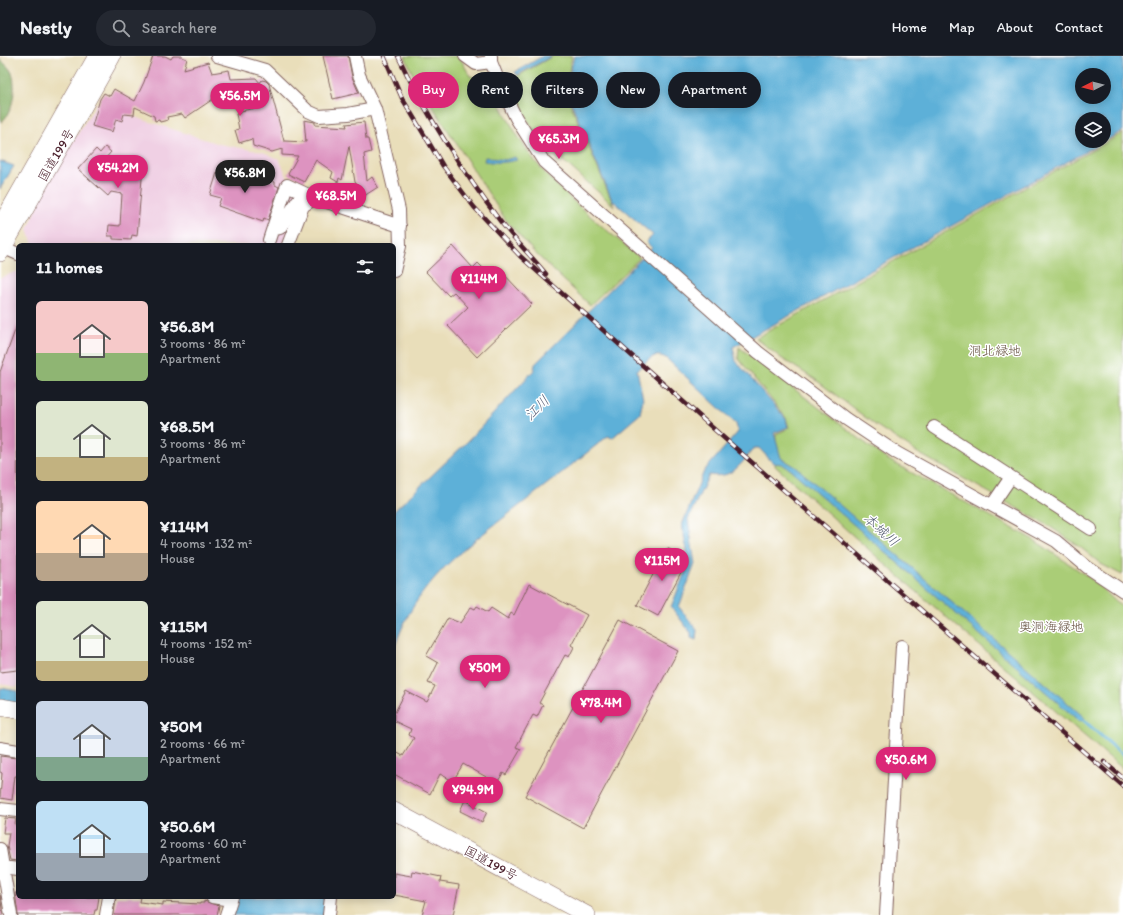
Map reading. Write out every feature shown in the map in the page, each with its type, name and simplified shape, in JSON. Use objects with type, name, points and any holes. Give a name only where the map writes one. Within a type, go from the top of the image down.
[{"type":"highway","name":"国道199号","points":[[0,227],[97,56]]},
{"type":"highway","name":"国道199号","points":[[5,250],[112,56]]},
{"type":"highway","points":[[0,707],[16,710]]},
{"type":"highway","name":"国道199号","points":[[396,812],[587,915]]},
{"type":"street","points":[[217,56],[265,70],[308,111],[319,116],[348,114],[375,109]]},
{"type":"street","points":[[355,56],[359,75],[375,109],[399,210],[400,246],[396,263]]},
{"type":"street","points":[[465,56],[476,64],[491,59],[516,118],[544,162],[640,249],[758,352],[846,419],[897,453],[1056,540],[1088,567],[1121,586]]},
{"type":"street","points":[[268,240],[287,185],[315,198],[400,226]]},
{"type":"street","points":[[273,229],[280,228],[298,200],[315,198]]},
{"type":"street","points":[[289,243],[303,206],[315,198]]},
{"type":"street","points":[[934,427],[1091,529]]},
{"type":"street","points":[[992,505],[1010,476]]},
{"type":"street","points":[[886,915],[902,646]]},
{"type":"street","points":[[0,748],[16,751]]},
{"type":"street","points":[[0,809],[16,811]]},
{"type":"street","points":[[0,849],[11,915]]},
{"type":"street","points":[[2,867],[16,869]]},
{"type":"street","points":[[106,915],[109,899]]},
{"type":"street","points":[[226,915],[232,899]]},
{"type":"street","points":[[329,915],[331,899]]},
{"type":"shaded area","points":[[97,103],[125,114],[219,144],[263,152],[279,159],[289,181],[305,188],[284,243],[32,243],[28,229],[50,178]]},
{"type":"shaded area","points":[[16,272],[16,687],[0,684],[0,278]]},
{"type":"green space","points":[[405,56],[459,56],[468,72],[467,108],[503,108],[529,153],[546,174],[580,207],[640,258],[590,305],[535,253],[505,219],[434,108],[459,108],[459,72],[412,72]]},
{"type":"green space","points":[[553,56],[572,56],[569,72],[531,72],[531,108],[572,108],[614,206],[542,142],[521,108],[523,108],[523,73]]},
{"type":"green space","points":[[0,59],[11,71],[14,85],[11,107],[1,122]]},
{"type":"green space","name":"洞北緑地","points":[[1123,133],[1122,575],[1101,564],[1080,547],[1049,526],[918,453],[874,424],[816,380],[781,358],[756,338],[1096,148],[1111,148],[1111,140]]},
{"type":"green space","name":"奥洞海緑地","points":[[739,347],[885,458],[1034,540],[1090,578],[1123,608],[1123,769],[895,573],[775,466],[776,434],[789,428],[786,418],[738,358]]},
{"type":"water","points":[[543,56],[552,56],[523,72],[515,72]]},
{"type":"water","name":"江川","points":[[574,56],[1123,56],[1123,131],[1111,138],[1111,112],[1075,112],[1075,148],[1092,148],[733,347],[736,361],[786,419],[788,427],[774,433],[781,458],[796,467],[1085,718],[1080,722],[791,470],[782,464],[773,463],[759,448],[754,448],[740,465],[730,473],[717,476],[709,475],[688,519],[695,564],[679,607],[697,630],[696,640],[691,638],[691,633],[671,607],[689,562],[682,525],[704,471],[738,432],[736,424],[666,358],[661,356],[650,358],[637,370],[643,399],[640,414],[612,438],[608,436],[480,536],[444,568],[428,585],[415,605],[403,626],[396,645],[396,509],[468,441],[534,370],[535,364],[652,248],[646,242],[653,235],[612,200],[574,108],[598,108],[598,72],[570,72]]},
{"type":"water","points":[[485,157],[505,160],[515,157],[517,160],[493,162],[484,161]]},
{"type":"water","points":[[0,161],[14,166],[0,189]]},
{"type":"water","points":[[0,688],[16,691],[16,704],[0,701]]},
{"type":"water","points":[[235,899],[326,899],[324,915],[230,915]]},
{"type":"building","points":[[153,56],[165,56],[171,59],[173,56],[183,56],[182,57],[187,59],[184,69],[208,62],[212,73],[229,70],[231,79],[256,78],[260,83],[262,80],[266,81],[269,84],[284,141],[306,142],[304,120],[315,122],[315,125],[347,127],[346,124],[364,122],[366,139],[368,139],[371,152],[364,154],[367,181],[372,177],[378,187],[364,196],[355,182],[349,146],[342,180],[339,178],[338,182],[331,178],[333,172],[316,160],[304,182],[288,174],[298,156],[282,155],[282,149],[272,152],[253,146],[252,139],[239,143],[235,130],[239,129],[236,114],[241,113],[241,111],[256,108],[252,93],[241,94],[241,91],[222,93],[185,118],[182,114],[167,117],[168,120],[160,122],[159,120],[155,121],[154,116],[135,107],[134,115],[124,114],[122,121],[116,119],[112,132],[92,126],[100,99],[104,93],[110,96],[114,89],[135,101],[144,82]]},
{"type":"building","points":[[323,56],[348,56],[352,77],[359,93],[333,99]]},
{"type":"building","points":[[105,147],[111,152],[104,160],[140,162],[139,167],[143,167],[137,236],[132,235],[131,240],[113,239],[113,236],[108,236],[109,225],[120,226],[122,194],[111,192],[108,196],[78,169],[96,149],[100,153]]},
{"type":"building","points":[[229,167],[275,182],[275,185],[279,187],[268,220],[264,218],[263,222],[218,206],[221,198],[210,195],[217,173],[227,176]]},
{"type":"building","points":[[453,246],[473,268],[478,263],[494,279],[502,272],[532,304],[477,357],[448,326],[468,307],[454,292],[449,296],[426,272]]},
{"type":"building","points":[[16,328],[16,670],[0,672],[0,372]]},
{"type":"building","points":[[667,548],[688,559],[658,616],[637,605]]},
{"type":"building","points":[[529,584],[587,615],[571,645],[574,647],[569,657],[565,655],[539,703],[543,705],[537,717],[533,715],[516,747],[521,749],[506,775],[503,773],[497,783],[463,764],[453,781],[440,774],[430,794],[396,775],[396,752],[403,756],[414,738],[409,735],[411,729],[396,722],[396,710],[406,691],[427,702],[435,686],[428,683],[438,663],[426,656],[448,618],[460,623],[471,607],[475,609],[477,606],[488,612],[491,608],[508,619],[511,613],[514,615]]},
{"type":"building","points":[[620,620],[678,651],[583,828],[525,796]]},
{"type":"building","points":[[0,756],[16,758],[16,776],[12,800],[0,798],[2,773],[0,772]]},
{"type":"building","points":[[465,800],[487,812],[482,822],[460,811]]},
{"type":"building","points":[[5,818],[16,819],[16,861],[10,860],[7,846],[9,833],[3,833]]},
{"type":"building","points":[[412,871],[441,877],[440,882],[459,885],[453,915],[422,915],[426,901],[396,895],[396,873],[411,876]]},
{"type":"building","points":[[15,893],[16,899],[99,899],[97,910],[95,910],[94,915],[18,915]]},
{"type":"building","points":[[0,895],[3,915],[0,915]]},
{"type":"building","points":[[116,899],[141,899],[140,902],[163,905],[163,902],[200,904],[204,903],[204,901],[219,906],[217,915],[114,915]]},
{"type":"waterway","name":"本城川","points":[[1081,718],[1123,755]]},
{"type":"railway","points":[[384,56],[402,98],[443,166],[474,207],[520,256],[724,438],[1123,786]]},
{"type":"railway","points":[[398,56],[419,98],[472,183],[505,228],[546,274]]},
{"type":"railway","points":[[1104,762],[1123,778]]}]
